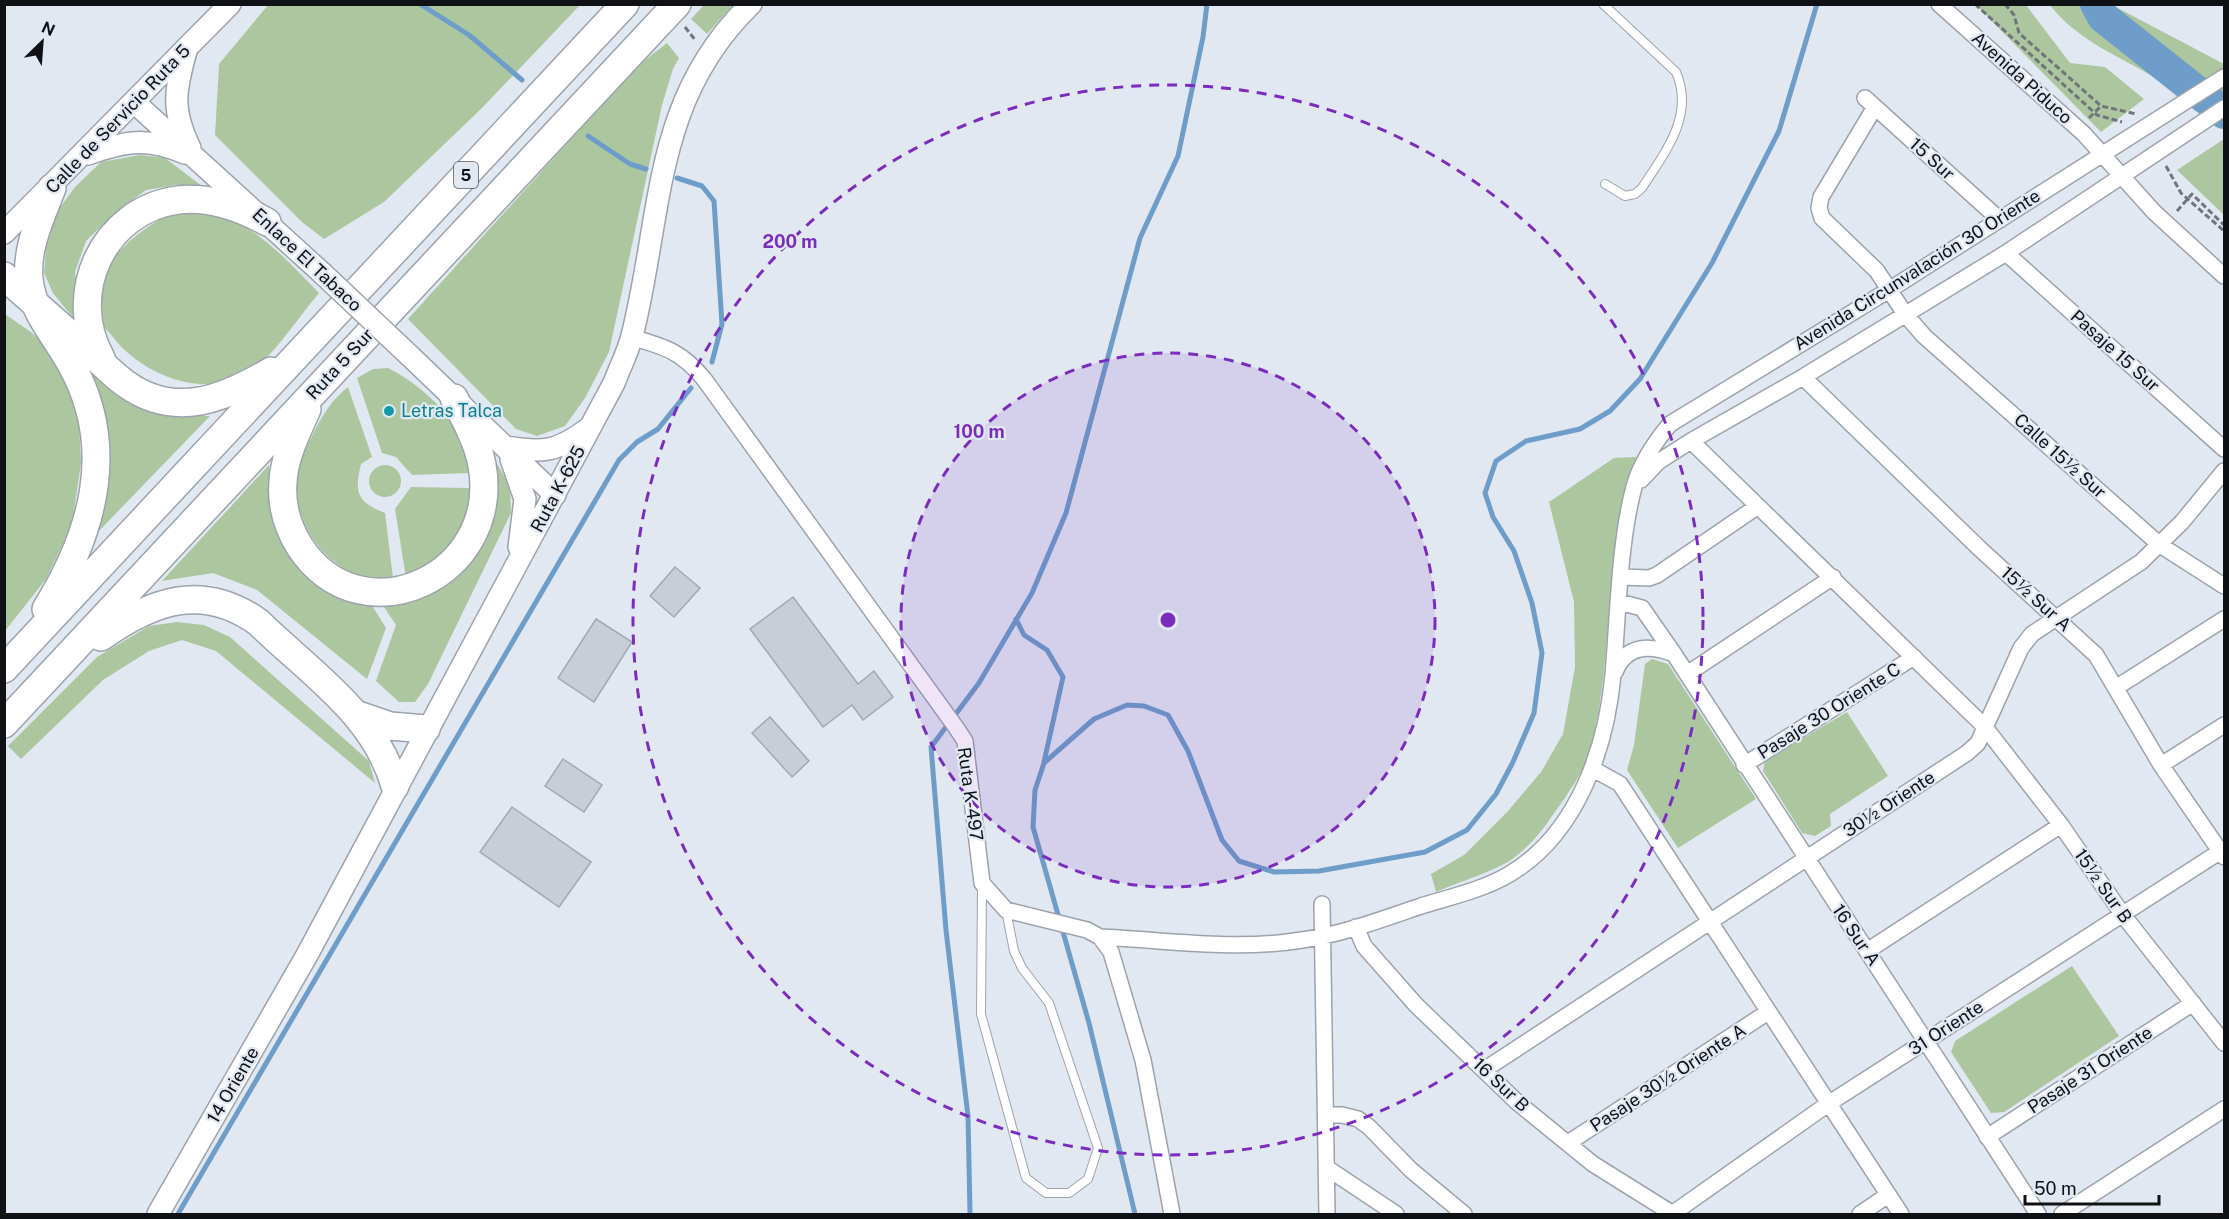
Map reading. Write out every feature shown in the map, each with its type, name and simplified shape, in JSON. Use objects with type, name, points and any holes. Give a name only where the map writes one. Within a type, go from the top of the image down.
[{"type":"highway","name":"Ruta 5 Sur","points":[[6,667],[625,4]]},
{"type":"highway","name":"Ruta 5 Sur","points":[[4,724],[674,8]]},
{"type":"highway","points":[[6,667],[35,626],[73,560],[90,515],[96,475],[94,432],[80,383],[33,302],[28,262],[32,241],[52,188]]},
{"type":"highway","points":[[109,369],[90,334],[87,320],[87,291],[102,250],[123,225],[135,216],[163,203],[193,199],[225,204],[267,222]]},
{"type":"highway","points":[[4,276],[124,383],[151,398],[172,403],[194,404],[238,390],[271,372],[306,346]]},
{"type":"highway","points":[[4,296],[33,302]]},
{"type":"highway","points":[[321,385],[298,429],[285,466],[283,481],[285,511],[296,540],[314,564],[347,585],[375,591],[406,588],[435,576],[461,554],[476,530],[484,498],[482,463],[470,429],[454,398]]},
{"type":"highway","points":[[56,669],[142,611],[176,600],[209,601],[232,607],[258,622],[357,715],[380,747],[395,786]]},
{"type":"highway","points":[[357,715],[390,726],[426,729]]},
{"type":"main road","name":"Calle de Servicio Ruta 5","points":[[4,233],[52,188],[230,4]]},
{"type":"main road","name":"Ruta K-625","points":[[307,955],[395,786],[614,383],[631,337],[665,158],[680,111],[708,57],[724,34],[751,4]]},
{"type":"main road","points":[[188,46],[177,84],[175,105],[179,124],[194,156]]},
{"type":"main road","name":"Enlace El Tabaco","points":[[135,103],[322,273],[555,495]]},
{"type":"main road","points":[[82,156],[120,143],[143,141],[166,145],[194,156]]},
{"type":"main road","points":[[505,447],[535,452],[554,450],[592,426]]},
{"type":"main road","points":[[505,447],[520,477],[525,499],[515,567]]},
{"type":"main road","name":"14 Oriente","points":[[158,1215],[307,955]]},
{"type":"street","name":"Avenida Piduco","points":[[1939,4],[2104,153],[2154,212],[2224,276]]},
{"type":"street","name":"Avenida Circunvalación 30 Oriente","points":[[1093,934],[1255,945],[1303,940],[1356,927],[1484,886],[1508,875],[1533,857],[1556,831],[1593,770],[1608,720],[1619,602],[1634,486],[1656,442],[1670,424],[1889,290],[2224,77]]},
{"type":"street","name":"15 Sur","points":[[1870,103],[2000,220]]},
{"type":"street","name":"Calle 15½ Sur","points":[[1870,103],[1821,196],[1819,208],[1822,218],[1877,272],[1905,315],[1924,336],[2160,545],[2224,586]]},
{"type":"street","name":"Avenida Circunvalación 30 Oriente","points":[[1634,486],[1658,462],[2006,253],[2224,108]]},
{"type":"street","name":"Pasaje 15 Sur","points":[[2006,253],[2224,449]]},
{"type":"street","name":"Ruta K-497","points":[[631,337],[671,349],[688,360],[704,379],[956,726],[965,741],[982,883]]},
{"type":"street","name":"15½ Sur A","points":[[1803,377],[1979,548],[2096,655],[2117,687],[2161,765],[2223,853]]},
{"type":"street","points":[[1691,441],[1984,726]]},
{"type":"street","name":"30½ Oriente","points":[[1484,1070],[1967,753],[1978,743],[2021,648],[2032,634],[2128,571],[2160,545],[2224,471]]},
{"type":"street","points":[[1622,577],[1649,578],[1657,575],[1758,506]]},
{"type":"street","points":[[1687,674],[1833,577]]},
{"type":"street","name":"16 Sur A","points":[[1619,602],[1642,608],[1674,654],[1805,860],[1868,951],[2038,1215]]},
{"type":"street","points":[[2117,687],[2224,620]]},
{"type":"street","points":[[1613,676],[1623,657],[1633,650],[1648,647],[1674,654]]},
{"type":"street","name":"Pasaje 30 Oriente C","points":[[1744,765],[1914,657]]},
{"type":"street","points":[[2161,765],[2224,724]]},
{"type":"street","name":"15½ Sur B","points":[[1984,726],[2061,825],[2124,915],[2224,1043]]},
{"type":"street","points":[[1593,770],[1620,784],[1901,1215]]},
{"type":"street","points":[[1868,951],[2061,825]]},
{"type":"street","name":"31 Oriente","points":[[1672,1214],[1828,1104],[2223,853]]},
{"type":"street","points":[[982,883],[1012,912],[1093,934],[1111,952],[1143,1060],[1172,1215]]},
{"type":"street","points":[[1322,904],[1327,1215]]},
{"type":"street","name":"16 Sur B","points":[[1356,927],[1364,946],[1416,1005],[1518,1103],[1593,1164],[1672,1214]]},
{"type":"street","name":"Pasaje 31 Oriente","points":[[1987,1137],[2193,1003]]},
{"type":"street","name":"Pasaje 30½ Oriente A","points":[[1568,1143],[1768,1012]]},
{"type":"street","points":[[2062,1215],[2224,1108]]},
{"type":"street","points":[[1326,1115],[1342,1115],[1358,1119],[1464,1215]]},
{"type":"street","points":[[1327,1168],[1396,1215]]},
{"type":"street","points":[[1860,1215],[1888,1195]]},
{"type":"lane","points":[[1603,4],[1676,72],[1682,86],[1683,101],[1677,132],[1642,188],[1635,194],[1625,196],[1605,184]]},
{"type":"lane","points":[[982,883],[981,1014],[1026,1178],[1046,1193],[1069,1193],[1088,1179],[1098,1148],[1049,1003],[1022,968],[1014,951],[1012,912]]},
{"type":"path","points":[[1975,4],[2097,115],[2123,122],[2138,131]]},
{"type":"path","points":[[2005,4],[2014,15],[2019,33],[2101,106],[2138,115]]},
{"type":"path","points":[[674,8],[708,57]]},
{"type":"path","points":[[2158,152],[2181,193],[2224,231]]},
{"type":"path","points":[[2154,212],[2163,202],[2176,212],[2192,194],[2224,225]]},
{"type":"green space","points":[[268,5],[580,5],[482,108],[384,202],[324,239],[302,222],[215,135],[219,64]]},
{"type":"green space","points":[[704,5],[733,5],[707,34],[691,19]]},
{"type":"green space","points":[[1976,5],[2026,5],[2070,63],[2105,67],[2144,99],[2101,132]]},
{"type":"green space","points":[[2050,5],[2112,5],[2224,64],[2224,126],[2152,76],[2084,37],[2060,17]]},
{"type":"green space","points":[[667,43],[679,58],[673,69],[662,105],[609,352],[585,398],[565,426],[537,436],[516,429],[408,319],[637,66]]},
{"type":"green space","points":[[2224,139],[2224,215],[2177,170]]},
{"type":"green space","points":[[140,155],[165,158],[202,186],[176,185],[146,190],[114,214],[86,241],[75,272],[79,325],[53,293],[44,273],[47,235],[56,213],[75,187],[101,162]]},
{"type":"green space","points":[[179,209],[212,211],[243,226],[270,245],[319,293],[258,366],[240,377],[221,383],[201,384],[180,381],[160,374],[142,364],[126,351],[105,328],[100,318],[99,298],[102,280],[120,251],[147,227]]},
{"type":"green space","points":[[5,314],[35,335],[53,357],[78,401],[81,463],[72,525],[46,579],[5,631]]},
{"type":"green space","points":[[388,368],[423,391],[456,426],[468,450],[469,473],[412,475],[396,457],[382,453],[357,378],[373,369]]},
{"type":"green space","points":[[92,372],[164,415],[210,416],[97,533],[103,514],[106,474],[103,432]]},
{"type":"green space","points":[[348,387],[372,457],[361,464],[358,489],[368,505],[385,513],[393,578],[365,577],[335,562],[312,537],[298,505],[295,488],[299,462],[324,414],[332,402]]},
{"type":"green space","points":[[492,455],[510,486],[511,513],[428,684],[415,702],[399,702],[376,681],[396,625],[380,601],[441,583],[469,563],[485,540],[492,510]]},
{"type":"green space","points":[[1636,457],[1617,529],[1598,717],[1582,770],[1548,822],[1520,853],[1500,866],[1436,892],[1431,874],[1464,855],[1508,811],[1541,772],[1563,734],[1575,667],[1574,602],[1549,502],[1614,458]]},
{"type":"green space","points":[[269,465],[270,507],[280,540],[305,567],[368,599],[386,628],[367,679],[257,590],[213,573],[162,581]]},
{"type":"green space","points":[[385,465],[397,469],[401,481],[397,493],[385,497],[373,493],[369,481],[373,469]]},
{"type":"green space","points":[[411,487],[469,488],[472,502],[453,549],[406,578],[395,509]]},
{"type":"green space","points":[[177,622],[204,625],[230,637],[369,761],[375,783],[216,651],[182,640],[149,651],[103,680],[21,759],[8,746],[97,657],[149,626]]},
{"type":"green space","points":[[1652,659],[1668,664],[1756,799],[1678,848],[1627,770],[1634,745],[1645,664]]},
{"type":"green space","points":[[1847,712],[1888,776],[1830,814],[1831,826],[1815,836],[1802,833],[1763,771],[1765,761]]},
{"type":"green space","points":[[2072,966],[2119,1036],[2004,1112],[1991,1113],[1951,1052],[1955,1041]]},
{"type":"building","points":[[675,567],[700,588],[674,617],[650,596]]},
{"type":"building","points":[[793,597],[858,684],[874,671],[893,697],[863,720],[852,705],[823,727],[750,629]]},
{"type":"building","points":[[596,619],[632,642],[594,702],[558,678]]},
{"type":"building","points":[[770,717],[809,761],[792,777],[752,733]]},
{"type":"building","points":[[563,759],[602,785],[584,812],[545,786]]},
{"type":"building","points":[[512,807],[591,862],[559,907],[480,852]]},
{"type":"waterway","points":[[420,4],[469,35],[522,80]]},
{"type":"waterway","points":[[970,1214],[968,1116],[946,930],[931,747],[979,683],[1032,593],[1066,513],[1140,238],[1178,156],[1203,37],[1207,4]]},
{"type":"waterway","points":[[1135,1214],[1089,1023],[1033,827],[1035,790],[1044,763],[1094,719],[1127,705],[1144,706],[1168,715],[1188,751],[1222,840],[1239,861],[1274,872],[1319,871],[1425,852],[1467,830],[1496,794],[1534,713],[1542,653],[1532,603],[1514,551],[1493,517],[1485,493],[1496,461],[1526,441],[1580,429],[1610,411],[1640,379],[1712,263],[1779,131],[1817,4]]},
{"type":"waterway","points":[[2096,4],[2103,17],[2224,113]]},
{"type":"waterway","points":[[588,136],[630,164],[646,169]]},
{"type":"waterway","points":[[677,178],[702,186],[714,201],[722,324],[712,362]]},
{"type":"waterway","points":[[178,1214],[619,460],[637,442],[658,429],[691,388]]},
{"type":"waterway","points":[[1016,619],[1024,635],[1047,650],[1063,677],[1044,762]]},
{"type":"place","name":"Letras Talca","points":[[389,411]]}]
